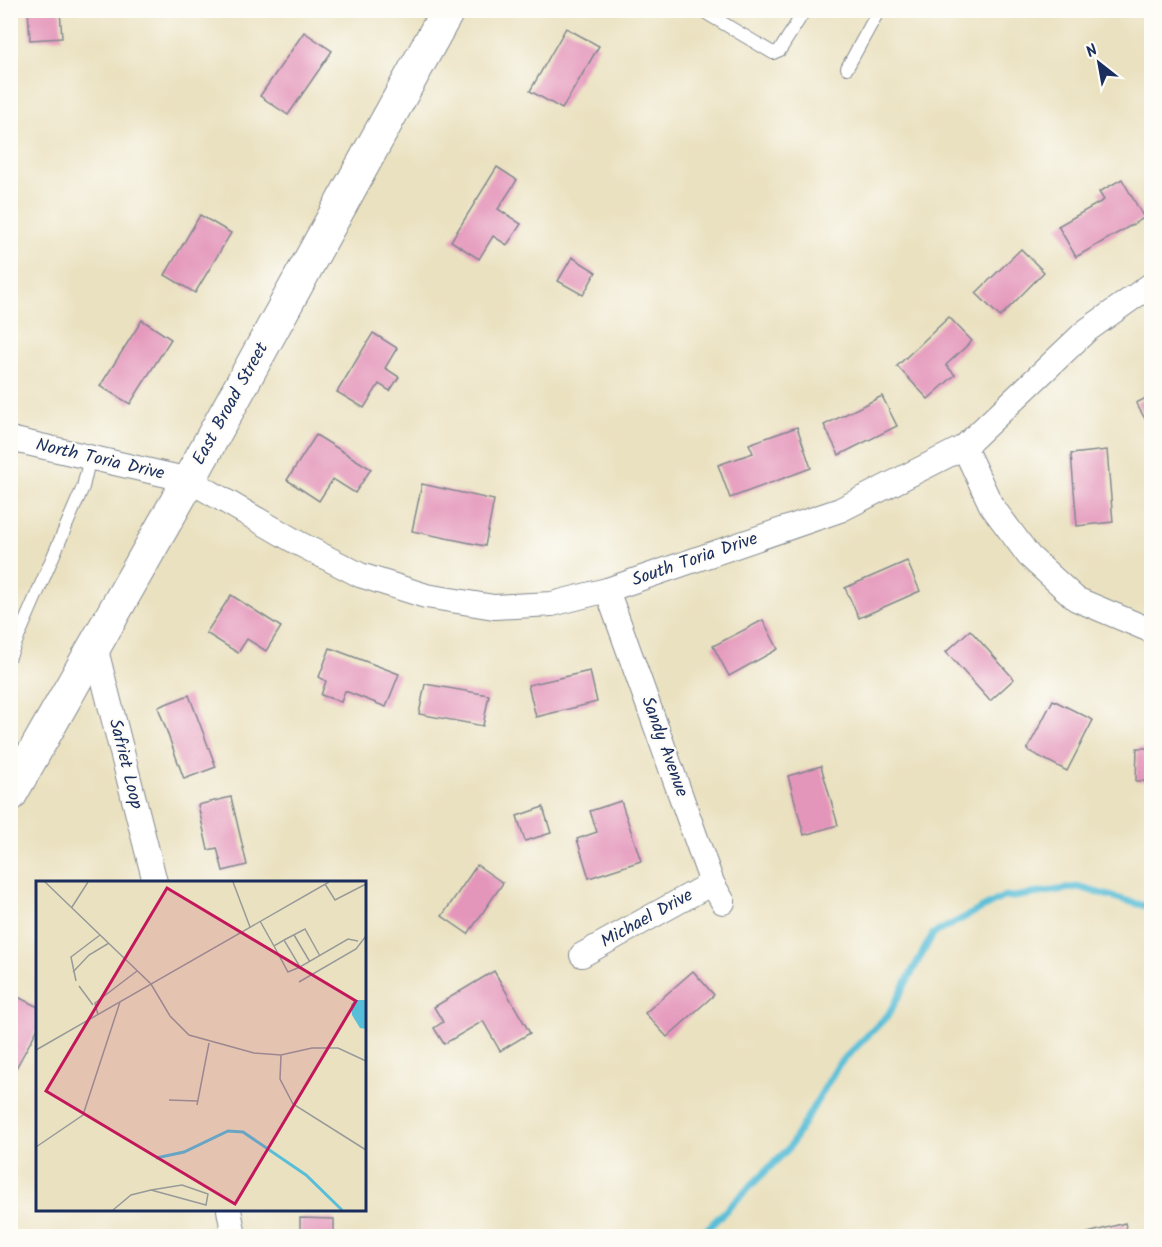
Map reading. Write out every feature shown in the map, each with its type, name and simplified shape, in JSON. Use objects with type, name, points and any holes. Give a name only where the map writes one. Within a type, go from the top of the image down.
[{"type":"main road","name":"East Broad Street","points":[[10,795],[24,760],[95,646],[189,480],[448,10]]},
{"type":"street","name":"South Toria Drive","points":[[189,480],[298,543],[360,575],[426,596],[494,607],[552,604],[607,590],[840,510],[964,447],[1086,331],[1152,284]]},
{"type":"street","name":"North Toria Drive","points":[[10,439],[189,480]]},
{"type":"street","points":[[964,447],[991,505],[1029,556],[1076,599],[1152,631]]},
{"type":"street","name":"Sandy Avenue","points":[[607,590],[717,893]]},
{"type":"street","name":"Safriet Loop","points":[[95,646],[155,881]]},
{"type":"street","name":"Michael Drive","points":[[582,955],[717,893]]},
{"type":"street","points":[[229,1211],[234,1236]]},
{"type":"lane","points":[[701,10],[773,53],[780,50],[805,10]]},
{"type":"lane","points":[[847,68],[879,10]]},
{"type":"lane","points":[[10,656],[83,487],[90,457]]},
{"type":"building","points":[[28,10],[60,10],[62,38],[30,40]]},
{"type":"building","points":[[566,28],[599,46],[562,109],[530,91]]},
{"type":"building","points":[[304,32],[332,51],[288,115],[260,96]]},
{"type":"building","points":[[497,167],[517,180],[498,209],[521,224],[507,245],[493,236],[479,259],[451,241]]},
{"type":"building","points":[[1122,179],[1144,218],[1076,257],[1058,226],[1104,200],[1099,192]]},
{"type":"building","points":[[200,215],[231,233],[195,293],[165,275]]},
{"type":"building","points":[[1021,249],[1044,272],[1000,317],[976,293]]},
{"type":"building","points":[[572,257],[596,272],[583,295],[558,281]]},
{"type":"building","points":[[949,317],[972,341],[946,365],[955,375],[928,399],[897,366]]},
{"type":"building","points":[[142,320],[171,339],[130,404],[100,386]]},
{"type":"building","points":[[373,333],[397,348],[385,368],[399,377],[390,391],[379,384],[364,408],[337,392]]},
{"type":"building","points":[[1152,395],[1152,431],[1136,403]]},
{"type":"building","points":[[882,396],[897,426],[839,455],[824,425]]},
{"type":"building","points":[[797,427],[811,468],[730,498],[718,465],[753,453],[749,444]]},
{"type":"building","points":[[316,435],[371,469],[355,493],[333,479],[319,501],[287,480]]},
{"type":"building","points":[[1107,450],[1113,522],[1077,526],[1071,454]]},
{"type":"building","points":[[422,484],[494,500],[485,546],[412,531]]},
{"type":"building","points":[[907,561],[920,591],[859,618],[845,588]]},
{"type":"building","points":[[231,595],[281,627],[266,651],[247,639],[238,653],[206,633]]},
{"type":"building","points":[[763,620],[778,649],[729,676],[713,646]]},
{"type":"building","points":[[970,630],[1014,679],[990,701],[946,652]]},
{"type":"building","points":[[330,648],[399,674],[386,707],[345,691],[341,702],[321,695],[326,681],[319,677]]},
{"type":"building","points":[[590,671],[597,702],[536,717],[528,685]]},
{"type":"building","points":[[425,684],[489,695],[483,726],[419,714]]},
{"type":"building","points":[[189,695],[216,767],[184,779],[158,707]]},
{"type":"building","points":[[1053,700],[1093,720],[1067,771],[1027,750]]},
{"type":"building","points":[[1137,748],[1152,748],[1152,781],[1136,781]]},
{"type":"building","points":[[821,766],[838,825],[804,835],[788,776]]},
{"type":"building","points":[[231,797],[247,865],[223,871],[217,848],[208,850],[198,805]]},
{"type":"building","points":[[621,801],[641,861],[589,878],[577,839],[597,832],[590,811]]},
{"type":"building","points":[[543,807],[551,833],[525,841],[517,816]]},
{"type":"building","points":[[477,865],[503,883],[468,934],[442,916]]},
{"type":"building","points":[[494,971],[530,1033],[500,1051],[483,1021],[444,1044],[434,1028],[443,1022],[434,1007]]},
{"type":"building","points":[[693,971],[714,995],[667,1037],[645,1013]]},
{"type":"building","points":[[16,996],[36,1006],[36,1032],[10,1079],[10,1006]]},
{"type":"building","points":[[300,1218],[334,1219],[334,1236],[300,1236]]},
{"type":"building","points":[[1125,1223],[1128,1236],[1084,1236],[1084,1234]]},
{"type":"waterway","points":[[700,1236],[789,1148],[839,1064],[888,1015],[933,934],[1005,896],[1013,897],[1078,887],[1152,908]]}]
